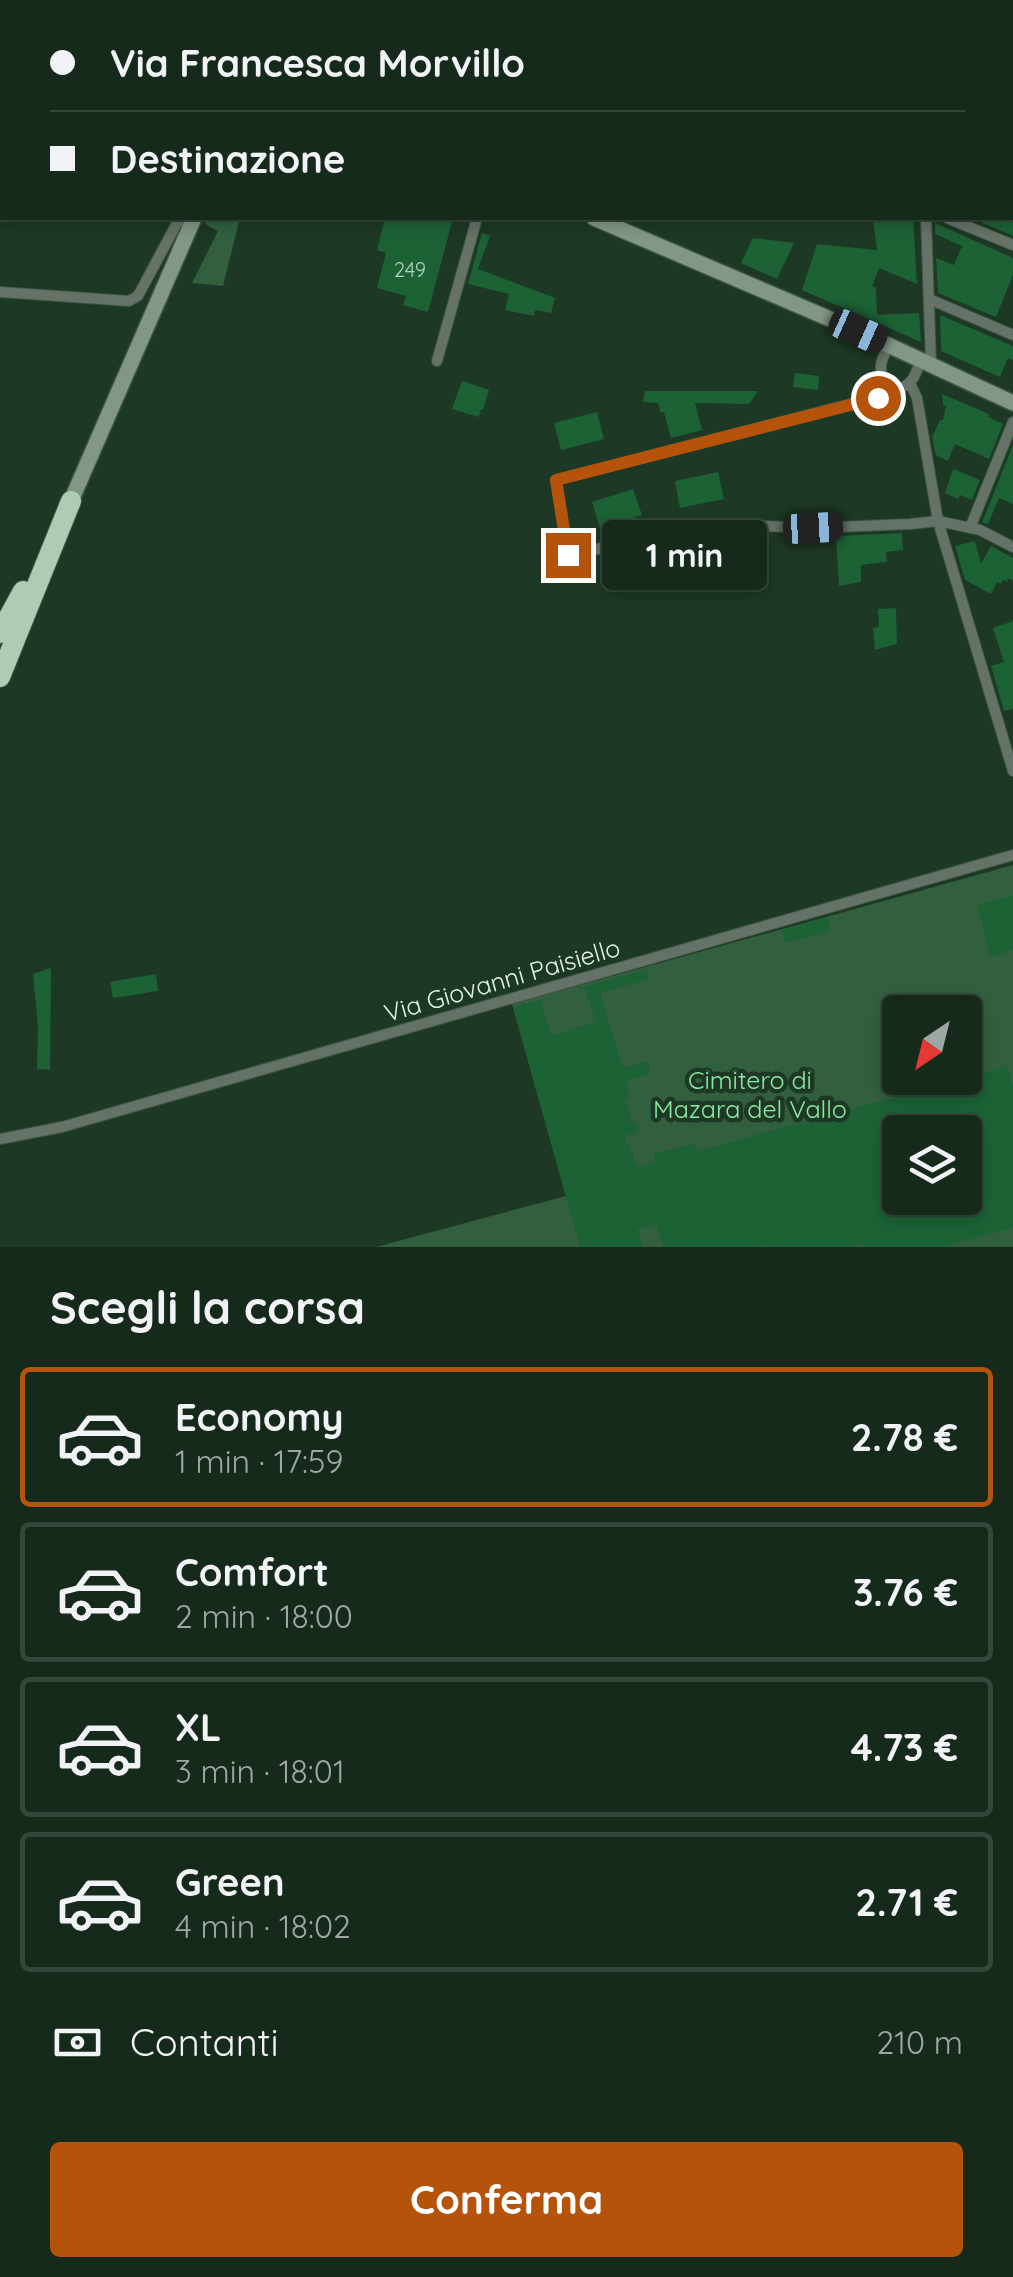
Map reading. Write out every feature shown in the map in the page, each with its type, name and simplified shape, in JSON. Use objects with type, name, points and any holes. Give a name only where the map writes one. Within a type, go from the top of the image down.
[{"type":"highway","points":[[0,634],[71,501]]},
{"type":"highway","points":[[0,654],[71,501]]},
{"type":"highway","points":[[0,678],[71,501]]},
{"type":"main road","points":[[71,501],[190,220]]},
{"type":"main road","points":[[599,220],[1013,402]]},
{"type":"street","points":[[0,292],[129,301],[138,296],[177,223],[185,220]]},
{"type":"street","points":[[437,360],[476,220]]},
{"type":"street","points":[[926,220],[930,299],[926,362],[910,383],[892,388],[878,398],[556,480],[568,555],[660,529],[714,524],[813,528],[938,520],[980,530],[1013,547]]},
{"type":"street","points":[[952,220],[1013,246]]},
{"type":"street","points":[[930,299],[1013,335]]},
{"type":"street","points":[[888,345],[880,373],[892,388]]},
{"type":"street","points":[[910,383],[917,398],[938,520],[1013,771]]},
{"type":"street","points":[[970,528],[1013,422]]},
{"type":"street","name":"Via Giovanni Paisiello","points":[[0,1139],[62,1127],[1013,855]]},
{"type":"green space","points":[[207,220],[240,220],[223,286],[192,283],[218,231],[205,224]]},
{"type":"green space","name":"Cimitero di Mazara del Vallo","points":[[1013,865],[1013,1247],[376,1247],[566,1196],[512,1004]]},
{"type":"building","points":[[384,220],[452,220],[428,312],[403,305],[406,296],[377,288],[386,253],[377,250]]},
{"type":"building","points":[[873,220],[913,220],[917,284],[879,268],[872,286],[876,288],[877,315],[919,313],[921,342],[802,290],[817,244],[877,250]]},
{"type":"building","points":[[976,220],[1013,220],[1013,236]]},
{"type":"building","points":[[935,223],[1013,258],[1013,275],[996,317],[938,293],[936,258],[954,265],[962,246],[935,234]]},
{"type":"building","points":[[482,233],[490,236],[478,269],[555,298],[551,313],[535,310],[534,316],[505,310],[509,294],[468,284]]},
{"type":"building","points":[[753,238],[794,243],[777,279],[741,263]]},
{"type":"building","points":[[940,315],[1013,346],[1013,360],[1008,358],[1000,377],[941,351]]},
{"type":"building","points":[[795,373],[819,376],[818,390],[793,387]]},
{"type":"building","points":[[462,381],[489,390],[479,417],[452,409]]},
{"type":"building","points":[[645,391],[758,391],[749,404],[695,403],[702,430],[671,438],[658,403],[643,402]]},
{"type":"building","points":[[942,394],[1003,424],[989,459],[955,444],[948,461],[936,455],[932,437],[943,420],[946,406]]},
{"type":"building","points":[[597,412],[604,439],[561,450],[554,423]]},
{"type":"building","points":[[1013,445],[1013,504],[999,498],[988,524],[982,522]]},
{"type":"building","points":[[953,469],[980,480],[972,500],[945,493]]},
{"type":"building","points":[[718,472],[724,499],[680,508],[675,481]]},
{"type":"building","points":[[633,489],[642,515],[600,528],[592,502]]},
{"type":"building","points":[[902,533],[903,550],[886,552],[887,562],[861,565],[861,582],[839,586],[836,536]]},
{"type":"building","points":[[975,541],[981,564],[991,546],[1013,558],[1013,581],[1008,578],[1007,582],[997,582],[991,594],[965,580],[955,546]]},
{"type":"building","points":[[896,608],[897,644],[875,650],[873,628],[879,627],[878,609]]},
{"type":"building","points":[[1013,621],[1013,709],[1004,711],[991,666],[1004,662],[993,628]]},
{"type":"building","points":[[1013,895],[1013,950],[990,957],[977,905]]},
{"type":"building","points":[[827,917],[831,930],[785,943],[782,930]]},
{"type":"building","points":[[51,968],[50,1070],[37,1069],[33,974]]},
{"type":"building","points":[[646,969],[649,979],[600,993],[623,1068],[647,1061],[651,1073],[627,1081],[629,1085],[625,1086],[630,1097],[625,1100],[639,1132],[625,1136],[637,1167],[656,1162],[654,1154],[695,1143],[698,1151],[902,1095],[982,1095],[982,1073],[1008,1066],[1013,1085],[1013,1228],[943,1247],[770,1244],[664,1247],[656,1224],[637,1229],[643,1247],[580,1247],[513,1007],[541,999],[551,1036],[596,1021],[584,987]]},
{"type":"building","points":[[156,974],[158,991],[113,998],[110,982]]},
{"type":"route","points":[[568,555],[556,480],[878,398]]}]
